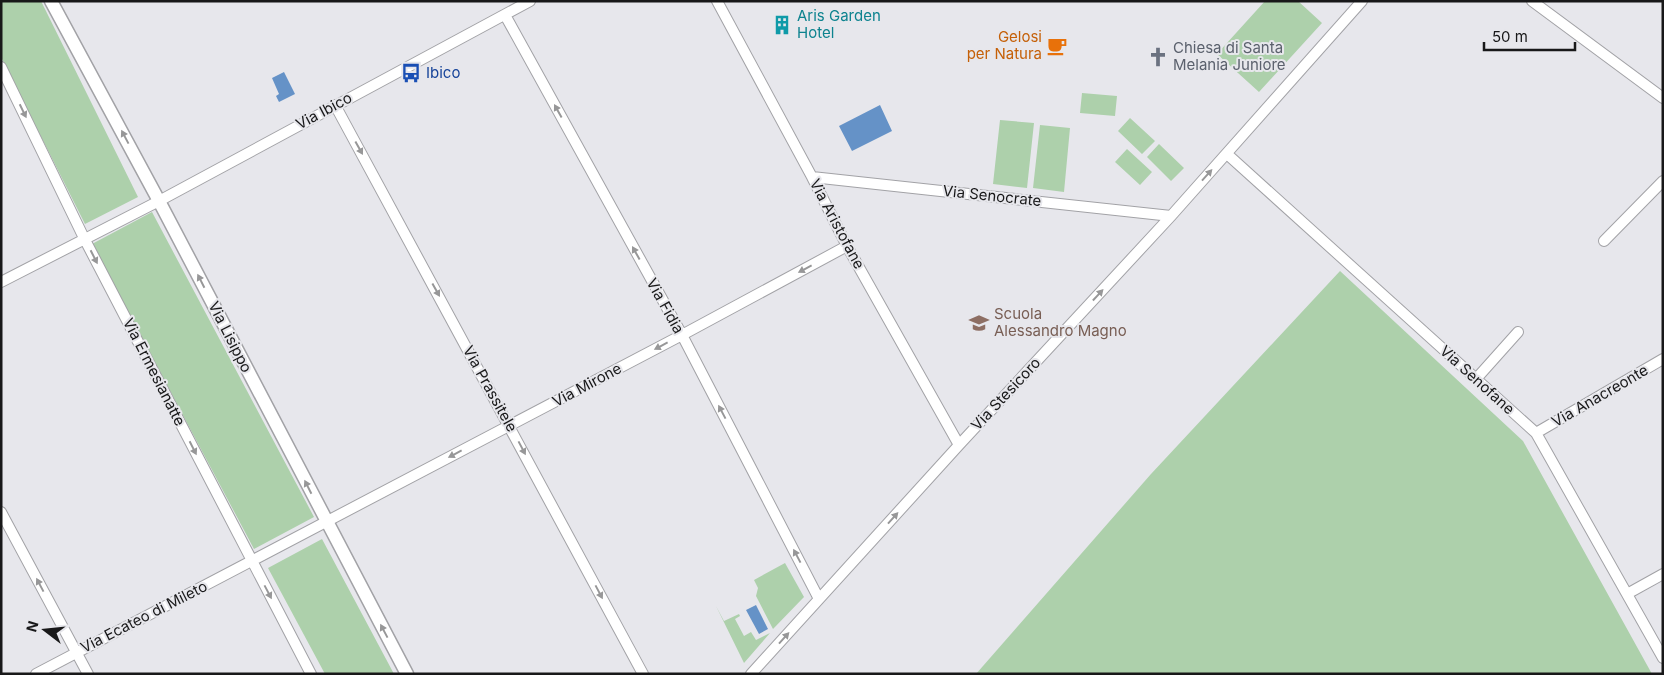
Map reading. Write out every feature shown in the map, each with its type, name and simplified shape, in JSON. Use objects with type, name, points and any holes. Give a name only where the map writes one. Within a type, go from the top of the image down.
[{"type":"street","name":"Via Lisippo","points":[[51,1],[159,201],[407,674]]},
{"type":"street","name":"Via Ibico","points":[[1,282],[159,201],[530,1]]},
{"type":"street","name":"Via Aristofane","points":[[717,1],[848,246],[959,445]]},
{"type":"street","name":"Via Stesicoro","points":[[751,674],[1171,216],[1362,1]]},
{"type":"street","points":[[1532,1],[1663,98]]},
{"type":"street","name":"Via Fidia","points":[[505,15],[682,335],[819,599]]},
{"type":"street","name":"Via Ermesianatte","points":[[1,68],[84,238],[311,674]]},
{"type":"street","name":"Via Prassitele","points":[[335,105],[510,425],[643,674]]},
{"type":"street","name":"Via Senofane","points":[[1227,154],[1536,433],[1663,658]]},
{"type":"street","name":"Via Senocrate","points":[[812,176],[1171,216]]},
{"type":"street","points":[[1604,241],[1663,181]]},
{"type":"street","name":"Via Mirone","points":[[326,522],[848,246]]},
{"type":"street","points":[[1476,379],[1518,332]]},
{"type":"street","name":"Via Anacreonte","points":[[1536,433],[1663,359]]},
{"type":"street","points":[[1,512],[88,674]]},
{"type":"street","name":"Via Ecateo di Mileto","points":[[36,674],[326,522]]},
{"type":"street","points":[[1628,594],[1663,574]]},
{"type":"green space","points":[[1,1],[41,1],[138,197],[85,224],[1,57]]},
{"type":"green space","points":[[1265,1],[1298,1],[1322,23],[1259,92],[1217,54]]},
{"type":"green space","points":[[1082,93],[1117,96],[1115,116],[1080,113]]},
{"type":"green space","points":[[1130,118],[1155,141],[1142,154],[1118,131]]},
{"type":"green space","points":[[1000,120],[1034,123],[1027,188],[993,184]]},
{"type":"green space","points":[[1040,125],[1070,128],[1064,192],[1033,188]]},
{"type":"green space","points":[[1159,144],[1184,168],[1171,181],[1147,157]]},
{"type":"green space","points":[[1127,149],[1152,172],[1140,185],[1115,162]]},
{"type":"green space","points":[[152,212],[314,517],[254,549],[92,244]]},
{"type":"green space","points":[[1340,271],[1523,441],[1652,674],[976,674],[1151,474]]},
{"type":"green space","points":[[322,539],[394,674],[325,674],[268,568]]},
{"type":"green space","points":[[785,563],[804,597],[773,629],[756,596],[758,588],[754,580]]},
{"type":"green space","points":[[716,606],[724,621],[739,614],[740,616],[735,619],[744,636],[751,632],[756,640],[770,633],[744,663]]},
{"type":"water","points":[[284,72],[295,94],[279,102],[276,96],[279,94],[272,78]]},
{"type":"water","points":[[880,105],[892,131],[852,151],[839,126]]},
{"type":"water","points":[[756,605],[768,629],[759,634],[746,610]]},
{"type":"place","name":"Aris Garden Hotel","points":[[782,25]]},
{"type":"place","name":"Gelosi per Natura","points":[[1057,46]]},
{"type":"place","name":"Chiesa di Santa Melania Juniore","points":[[1158,57]]},
{"type":"place","name":"Ibico","points":[[411,73]]},
{"type":"place","name":"Scuola Alessandro Magno","points":[[979,323]]}]
